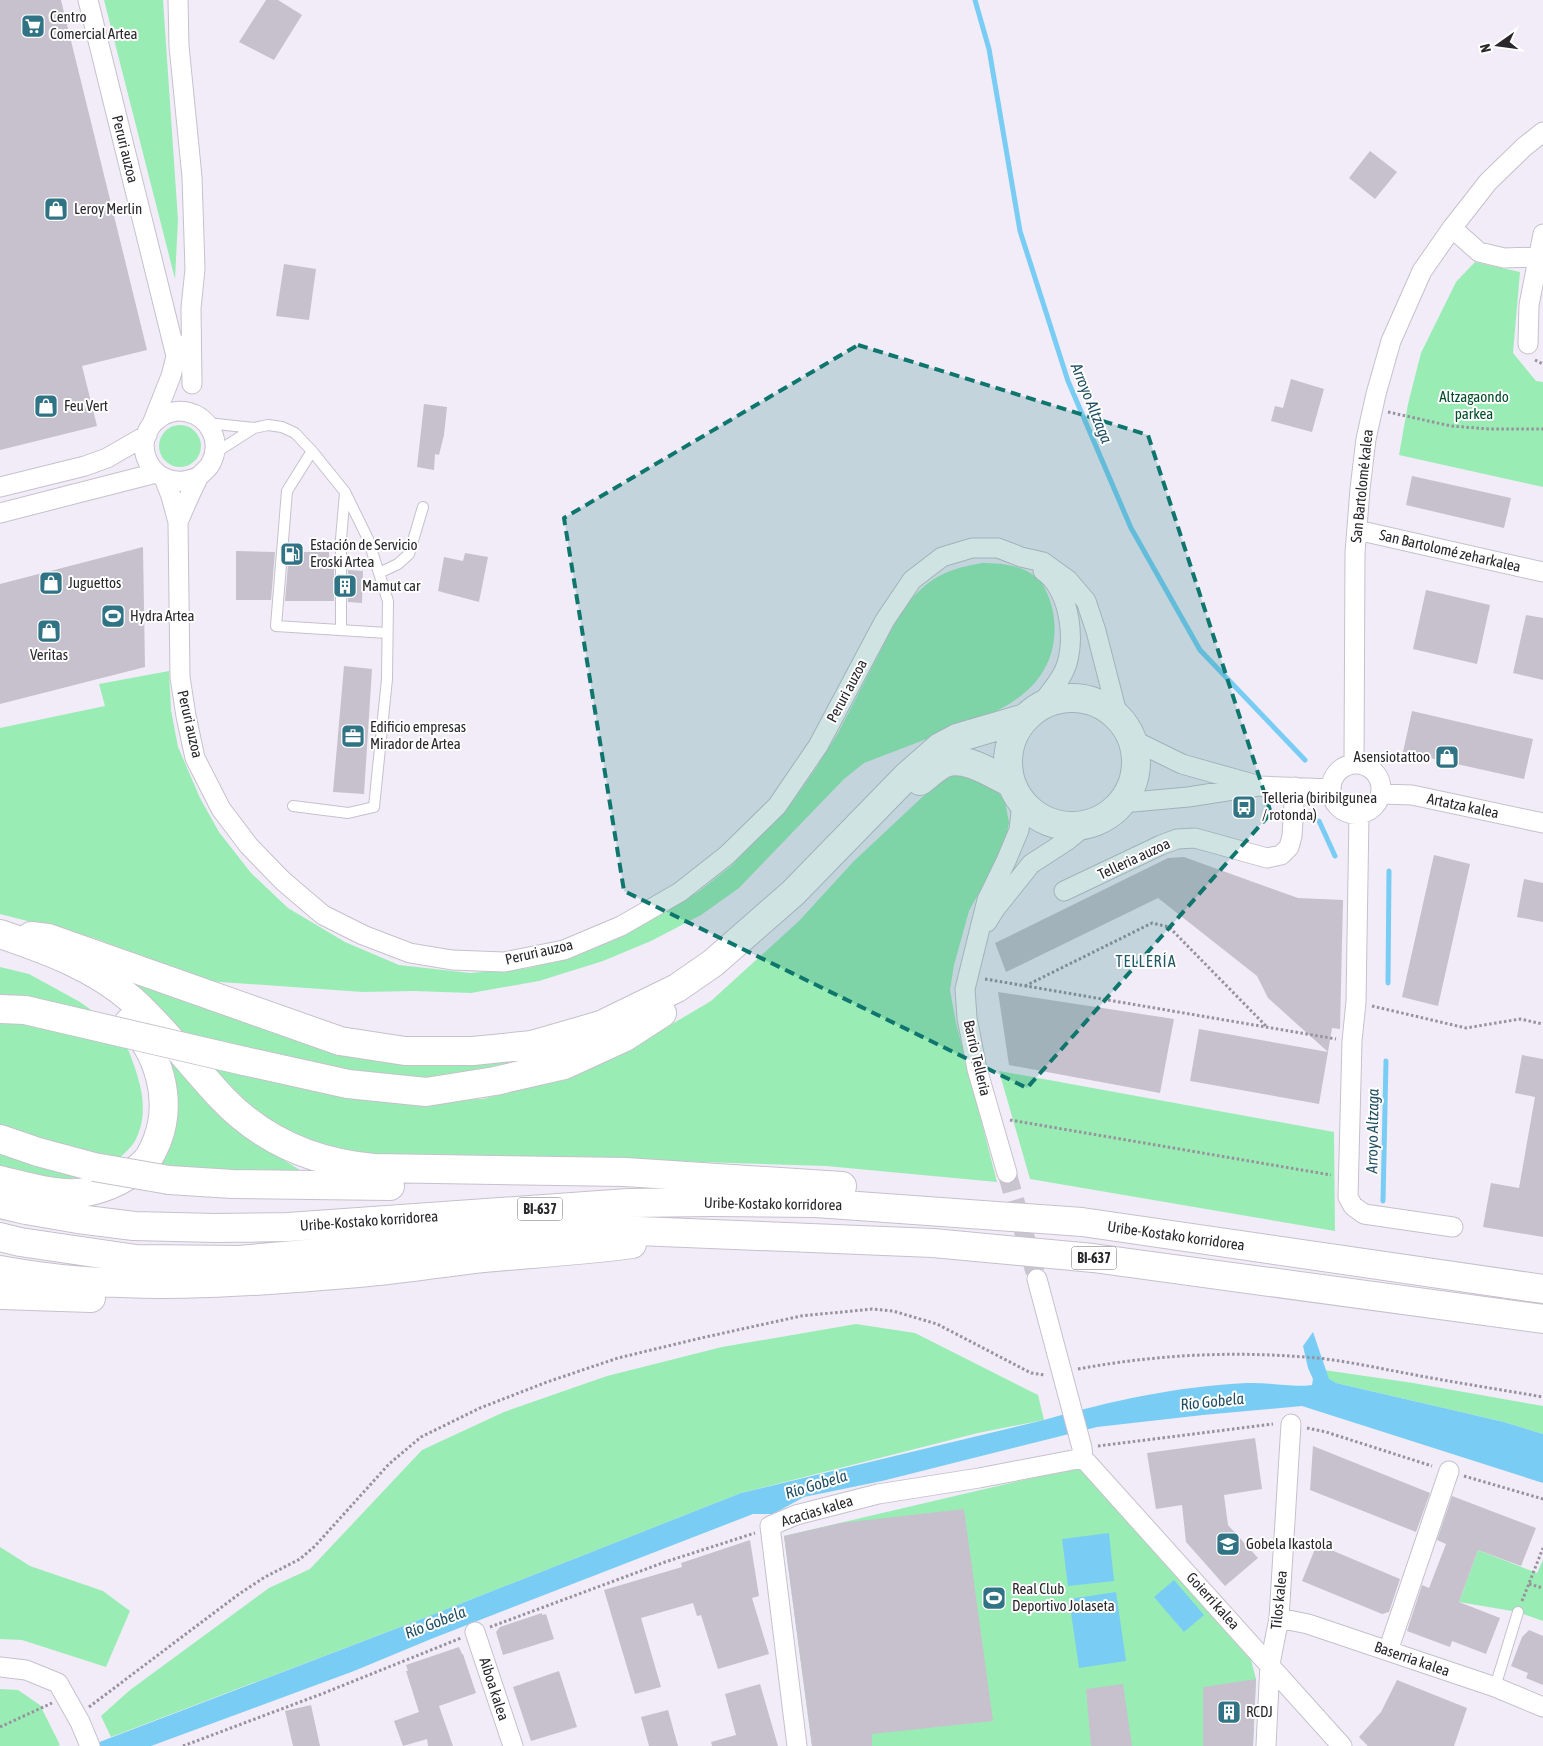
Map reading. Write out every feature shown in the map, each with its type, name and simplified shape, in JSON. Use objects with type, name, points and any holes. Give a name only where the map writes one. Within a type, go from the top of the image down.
[{"type":"main road","points":[[0,933],[48,938],[340,1041],[405,1051],[473,1051],[532,1045],[601,1025],[677,988],[713,963],[778,906],[907,776],[940,748],[957,738],[1032,712],[1058,699],[1080,698],[1100,704],[1118,717],[1127,728],[1133,740],[1136,756],[1136,773],[1131,789],[1122,803],[1105,817],[1085,826],[1068,827],[1050,823],[1035,815],[1016,793],[978,766],[962,762],[944,764],[908,791],[859,838],[799,901],[696,990],[625,1037],[564,1065],[496,1081],[426,1092],[348,1084],[13,1009]]},
{"type":"main road","points":[[1016,793],[1008,766],[1009,748],[1015,732],[1032,712]]},
{"type":"main road","points":[[0,933],[54,952],[108,982],[131,1000],[154,1022],[230,1105],[265,1133],[286,1146],[308,1155],[350,1166],[374,1168],[625,1172],[904,1190],[1082,1222]]},
{"type":"main road","points":[[0,953],[47,966],[73,978],[98,994],[124,1016],[136,1029],[153,1057],[164,1092],[164,1114],[161,1132],[153,1151],[147,1161],[116,1182],[84,1193],[67,1193],[0,1180]]},
{"type":"main road","points":[[0,1140],[94,1167],[169,1180],[290,1185],[634,1186],[904,1190]]},
{"type":"main road","name":"Uribe-Kostako korridorea","points":[[0,1204],[78,1219],[124,1225],[216,1228],[288,1227],[608,1205],[712,1202],[816,1203],[1082,1222],[1543,1289]]},
{"type":"main road","name":"Uribe-Kostako korridorea","points":[[0,1237],[20,1242],[136,1259],[239,1260],[590,1229],[933,1243],[1093,1258],[1484,1310]]},
{"type":"main road","points":[[0,1270],[78,1280],[184,1284],[250,1281],[370,1272],[473,1259],[595,1249],[702,1235]]},
{"type":"main road","points":[[0,1295],[140,1298],[238,1296],[282,1291],[370,1272]]},
{"type":"main road","points":[[1484,1310],[1543,1324]]},
{"type":"main road","name":"BI-637","points":[[1484,1310],[1543,1319]]},
{"type":"street","name":"Peruri auzoa","points":[[88,0],[176,356]]},
{"type":"street","name":"Peruri auzoa","points":[[178,0],[179,46],[192,177],[195,269],[191,308],[192,384]]},
{"type":"street","name":"San Bartolomé kalea","points":[[1354,763],[1355,553],[1357,530],[1366,439],[1372,408],[1391,341],[1422,271],[1452,228],[1488,182],[1524,147],[1543,132]]},
{"type":"street","points":[[1452,228],[1479,252],[1504,258],[1538,257]]},
{"type":"street","points":[[1528,344],[1529,305],[1543,234]]},
{"type":"street","name":"Peruri auzoa","points":[[149,429],[171,376],[191,308]]},
{"type":"street","name":"Peruri auzoa","points":[[176,356],[182,358],[186,364],[205,421]]},
{"type":"street","points":[[0,488],[107,458],[149,429],[167,413],[176,411],[186,411],[195,414],[205,421],[212,432],[215,442],[215,453],[212,463],[198,477],[181,482],[160,476],[0,513]]},
{"type":"street","points":[[149,429],[145,451],[147,459],[160,476]]},
{"type":"street","name":"Peruri auzoa","points":[[160,476],[171,496],[178,522],[180,677],[186,716],[195,758],[221,809],[249,846],[283,881],[323,915],[363,935],[410,953],[452,960],[504,962],[564,950],[621,926],[680,892],[727,855],[778,806],[818,746],[885,620],[912,580],[942,557],[972,548],[998,548],[1021,557]]},
{"type":"street","name":"Peruri auzoa","points":[[178,522],[198,477]]},
{"type":"street","name":"San Bartolomé zeharkalea","points":[[1357,530],[1543,572]]},
{"type":"street","points":[[1021,557],[1051,576],[1064,598],[1070,622],[1070,648],[1063,674],[1032,712]]},
{"type":"street","points":[[1021,557],[1043,562],[1068,580],[1086,601],[1096,631],[1118,717]]},
{"type":"street","points":[[1133,740],[1182,764],[1259,786]]},
{"type":"street","points":[[1354,763],[1364,764],[1372,768],[1382,784],[1382,794],[1374,808],[1359,814],[1350,814],[1336,805],[1331,789],[1335,774],[1340,769],[1354,763]]},
{"type":"street","points":[[1122,803],[1188,797],[1259,786],[1331,789]]},
{"type":"street","name":"Telleria auzoa","points":[[1064,891],[1177,839],[1195,838],[1266,858],[1281,855],[1289,847],[1292,836],[1296,787]]},
{"type":"street","name":"Barrio Telleria","points":[[1007,1173],[977,1069],[966,1018],[965,989],[975,942],[987,900],[1006,861],[1018,830],[1016,793]]},
{"type":"street","name":"Artatza kalea","points":[[1382,794],[1412,795],[1543,823]]},
{"type":"street","points":[[1359,814],[1356,1002],[1352,1041],[1348,1197],[1353,1206],[1364,1214],[1453,1227]]},
{"type":"street","points":[[975,942],[995,909],[1031,864],[1068,840],[1085,826]]},
{"type":"street","points":[[1037,1279],[1083,1453]]},
{"type":"street","name":"Tilos kalea","points":[[1266,1746],[1270,1664],[1279,1618],[1291,1424]]},
{"type":"street","name":"Goierri kalea","points":[[1083,1453],[1342,1746]]},
{"type":"street","name":"Acacias kalea","points":[[797,1746],[770,1526],[796,1515],[878,1494],[979,1478],[1083,1453]]},
{"type":"street","points":[[1388,1651],[1449,1472]]},
{"type":"street","name":"Baserria kalea","points":[[1279,1618],[1308,1624],[1494,1687],[1543,1707]]},
{"type":"street","name":"Aiboa kalea","points":[[475,1632],[513,1746]]},
{"type":"street","points":[[0,1667],[26,1670],[58,1683],[83,1716],[90,1746]]},
{"type":"lane","points":[[205,421],[254,428],[268,425],[282,427],[295,433],[345,492],[368,539],[388,601],[387,679],[374,807],[348,813],[293,806]]},
{"type":"lane","points":[[215,453],[254,428]]},
{"type":"lane","points":[[312,451],[287,491],[276,626],[387,633]]},
{"type":"lane","points":[[341,630],[342,539],[345,492]]},
{"type":"lane","points":[[379,573],[398,564],[409,554],[423,507]]},
{"type":"lane","points":[[1494,1687],[1518,1612]]},
{"type":"path","points":[[1372,408],[1451,426],[1543,430]]},
{"type":"path","points":[[1025,986],[1152,923],[1169,927],[1267,1027]]},
{"type":"path","points":[[968,976],[1352,1041]]},
{"type":"path","points":[[1356,1002],[1466,1028],[1520,1019],[1543,1024]]},
{"type":"path","points":[[992,1117],[1349,1178]]},
{"type":"path","points":[[83,1716],[239,1594],[265,1577],[300,1559],[315,1546],[388,1464],[421,1437],[480,1408],[547,1382],[618,1358],[801,1316],[872,1309],[893,1311],[937,1324],[1031,1373],[1044,1375],[1063,1376],[1148,1358],[1204,1354],[1303,1357],[1543,1397]]},
{"type":"path","points":[[1083,1453],[1269,1424],[1291,1424],[1326,1432],[1449,1472],[1543,1499]]},
{"type":"path","points":[[1518,1612],[1543,1548]]},
{"type":"path","points":[[1529,1584],[1543,1588]]},
{"type":"path","points":[[0,1727],[52,1702]]},
{"type":"highlighted area","points":[[858,345],[1148,435],[1271,813],[1027,1088],[624,891],[564,518]]},
{"type":"green space","points":[[104,0],[163,0],[178,220],[175,279]]},
{"type":"green space","name":"Altzagaondo parkea","points":[[1475,262],[1520,272],[1513,353],[1536,381],[1543,382],[1543,487],[1399,455],[1408,404],[1421,353],[1456,282]]},
{"type":"green space","points":[[176,425],[184,425],[195,431],[201,446],[195,461],[184,467],[176,467],[165,461],[159,450],[159,442],[165,431]]},
{"type":"green space","points":[[982,563],[1005,564],[1027,571],[1041,582],[1050,599],[1054,622],[1053,645],[1046,666],[1035,683],[1023,694],[989,715],[864,763],[844,779],[739,888],[701,915],[651,941],[603,961],[539,981],[471,993],[363,992],[206,981],[94,938],[0,914],[0,728],[105,706],[99,684],[169,671],[171,710],[178,747],[200,798],[219,832],[251,873],[288,908],[345,942],[399,965],[470,973],[529,968],[580,953],[645,923],[698,892],[731,866],[791,804],[816,768],[838,733],[898,617],[915,595],[924,586],[943,574],[955,569]]},
{"type":"green space","points":[[955,774],[972,776],[992,784],[1005,802],[1009,822],[1007,833],[992,869],[969,911],[954,965],[950,990],[956,1023],[997,1182],[826,1166],[606,1159],[374,1156],[319,1148],[281,1133],[244,1104],[202,1062],[325,1094],[399,1101],[482,1099],[561,1080],[618,1056],[711,1001],[799,921],[853,862],[933,787]]},
{"type":"green space","points":[[0,967],[29,974],[80,1002],[104,1019],[0,999]]},
{"type":"green space","points":[[123,976],[349,1051],[612,1032],[557,1060],[428,1085],[338,1075],[175,1033]]},
{"type":"green space","points":[[0,1020],[24,1022],[126,1044],[139,1080],[143,1104],[140,1129],[135,1141],[119,1159],[83,1153],[0,1125]]},
{"type":"green space","points":[[164,1053],[245,1131],[300,1170],[293,1172],[223,1172],[151,1164]]},
{"type":"green space","points":[[999,1071],[1334,1132],[1335,1231],[1030,1179]]},
{"type":"green space","points":[[0,1147],[90,1174],[56,1180],[34,1178],[0,1171]]},
{"type":"green space","points":[[856,1324],[915,1333],[1038,1395],[1044,1420],[978,1433],[741,1493],[424,1618],[111,1737],[101,1716],[130,1690],[269,1588],[310,1569],[422,1450],[504,1412],[607,1376],[722,1347]]},
{"type":"green space","points":[[1324,1370],[1413,1383],[1543,1406],[1543,1434],[1504,1422],[1336,1383],[1329,1380]]},
{"type":"green space","name":"Real Club Deportivo Jolaseta","points":[[1079,1467],[1251,1660],[1256,1679],[1253,1746],[812,1746],[784,1536]]},
{"type":"green space","points":[[0,1547],[30,1566],[103,1591],[130,1611],[106,1667],[22,1640],[0,1639]]},
{"type":"green space","points":[[1478,1550],[1537,1573],[1543,1560],[1543,1621],[1518,1612],[1459,1602]]},
{"type":"green space","points":[[0,1689],[18,1690],[40,1705],[60,1745],[0,1746]]},
{"type":"water","name":"Río Gobela","points":[[1313,1332],[1329,1379],[1336,1383],[1504,1422],[1543,1434],[1543,1483],[1302,1406],[1097,1427],[882,1481],[804,1497],[773,1514],[753,1514],[431,1639],[354,1671],[151,1746],[89,1746],[424,1618],[741,1493],[1145,1395],[1196,1387],[1247,1383],[1312,1385],[1313,1379],[1308,1368],[1303,1346]]},
{"type":"water","points":[[1109,1533],[1114,1581],[1068,1586],[1062,1539]]},
{"type":"water","points":[[1174,1580],[1204,1615],[1184,1632],[1154,1597]]},
{"type":"water","points":[[1116,1592],[1126,1661],[1079,1668],[1069,1599]]},
{"type":"building","name":"Leroy Merlin","points":[[0,0],[61,0],[147,350],[82,366],[97,426],[0,450]]},
{"type":"building","points":[[266,0],[278,0],[302,15],[274,60],[239,42]]},
{"type":"building","points":[[1370,151],[1397,172],[1375,199],[1349,178]]},
{"type":"building","points":[[284,264],[316,269],[309,320],[276,316]]},
{"type":"building","points":[[1291,379],[1324,389],[1312,432],[1271,421],[1275,406],[1283,408]]},
{"type":"building","points":[[424,404],[447,407],[444,435],[439,455],[435,454],[434,470],[417,467]]},
{"type":"building","points":[[1412,476],[1511,498],[1504,528],[1406,505]]},
{"type":"building","points":[[143,547],[145,667],[0,704],[0,584]]},
{"type":"building","points":[[236,551],[275,552],[271,600],[236,600]]},
{"type":"building","points":[[289,552],[329,552],[329,569],[334,569],[334,601],[285,601]]},
{"type":"building","points":[[465,553],[488,557],[479,602],[438,591],[444,557],[463,561]]},
{"type":"building","points":[[348,570],[363,571],[362,603],[348,602]]},
{"type":"building","points":[[1426,590],[1490,605],[1477,664],[1413,649]]},
{"type":"building","points":[[1526,615],[1543,618],[1543,680],[1513,673]]},
{"type":"building","name":"Edificio empresas Mirador de Artea","points":[[344,666],[372,669],[364,794],[333,792]]},
{"type":"building","points":[[1412,711],[1533,739],[1524,779],[1403,752]]},
{"type":"building","points":[[1434,855],[1470,864],[1438,1006],[1402,997]]},
{"type":"building","points":[[1184,857],[1298,898],[1343,900],[1340,1029],[1332,1028],[1328,1052],[1268,998],[1257,976],[1158,898],[1006,972],[995,943],[1168,858]]},
{"type":"building","points":[[1524,879],[1543,883],[1543,922],[1517,917]]},
{"type":"building","points":[[998,992],[1174,1019],[1160,1093],[1009,1065]]},
{"type":"building","points":[[1199,1029],[1328,1052],[1319,1104],[1190,1081]]},
{"type":"building","points":[[1522,1055],[1543,1059],[1543,1237],[1483,1227],[1491,1183],[1519,1188],[1535,1097],[1515,1093]]},
{"type":"building","points":[[1255,1438],[1262,1489],[1224,1495],[1228,1525],[1258,1558],[1225,1586],[1186,1542],[1182,1505],[1156,1509],[1147,1453]]},
{"type":"building","points":[[1313,1446],[1430,1493],[1416,1532],[1310,1490]]},
{"type":"building","points":[[1452,1496],[1536,1528],[1521,1566],[1478,1550],[1459,1602],[1500,1618],[1486,1654],[1452,1641],[1450,1647],[1407,1631],[1422,1585],[1429,1588],[1446,1544],[1437,1540]]},
{"type":"building","points":[[964,1509],[993,1721],[872,1734],[872,1746],[812,1746],[784,1536],[841,1523]]},
{"type":"building","points":[[750,1540],[759,1596],[752,1598],[769,1654],[718,1669],[701,1615],[697,1616],[693,1603],[641,1618],[661,1687],[635,1694],[604,1590],[682,1567],[681,1563]]},
{"type":"building","points":[[1317,1544],[1400,1579],[1389,1612],[1382,1614],[1302,1581]]},
{"type":"building","points":[[542,1613],[542,1615],[546,1614],[554,1639],[503,1655],[496,1632],[500,1627]]},
{"type":"building","points":[[1529,1630],[1543,1636],[1543,1685],[1526,1678],[1528,1673],[1511,1666],[1522,1637]]},
{"type":"building","points":[[459,1647],[476,1693],[439,1706],[453,1746],[428,1746],[427,1739],[403,1746],[394,1721],[419,1712],[406,1671],[408,1671],[406,1665]]},
{"type":"building","points":[[559,1671],[577,1727],[531,1741],[513,1687]]},
{"type":"building","name":"RCDJ","points":[[1256,1679],[1253,1746],[1203,1746],[1203,1687]]},
{"type":"building","points":[[1397,1680],[1467,1708],[1454,1746],[1368,1746],[1359,1737],[1381,1712]]},
{"type":"building","points":[[760,1684],[778,1746],[712,1746],[711,1742],[736,1735],[725,1694]]},
{"type":"building","points":[[1123,1684],[1132,1746],[1091,1746],[1086,1689]]},
{"type":"building","points":[[311,1705],[320,1746],[293,1746],[285,1711]]},
{"type":"building","points":[[668,1710],[678,1746],[649,1746],[641,1717]]},
{"type":"waterway","name":"Arroyo Altzaga","points":[[975,0],[989,49],[1020,231],[1068,381],[1131,528],[1200,650],[1305,760]]},
{"type":"waterway","name":"Arroyo Altzaga","points":[[1319,821],[1335,856]]},
{"type":"waterway","name":"Arroyo Altzaga","points":[[1388,983],[1389,871]]},
{"type":"waterway","name":"Arroyo Altzaga","points":[[1383,1201],[1386,1061]]},
{"type":"tunnel","points":[[1007,1173],[1037,1279]]},
{"type":"place","name":"Centro Comercial Artea","points":[[33,26]]},
{"type":"place","name":"Leroy Merlin","points":[[56,209]]},
{"type":"place","name":"Feu Vert","points":[[46,406]]},
{"type":"place","name":"Estación de Servicio Eroski Artea","points":[[292,554]]},
{"type":"place","name":"Juguettos","points":[[51,583]]},
{"type":"place","name":"Mamut car","points":[[345,586]]},
{"type":"place","name":"Hydra Artea","points":[[113,616]]},
{"type":"place","name":"Veritas","points":[[49,631]]},
{"type":"place","name":"Edificio empresas Mirador de Artea","points":[[353,736]]},
{"type":"place","name":"Asensiotattoo","points":[[1447,757]]},
{"type":"place","name":"Telleria (biribilgunea / rotonda)","points":[[1244,807]]},
{"type":"place","name":"Gobela Ikastola","points":[[1228,1544]]},
{"type":"place","name":"Real Club Deportivo Jolaseta","points":[[994,1598]]},
{"type":"place","name":"RCDJ","points":[[1229,1712]]},
{"type":"district","name":"TELLERÍA","points":[[1146,961]]}]
